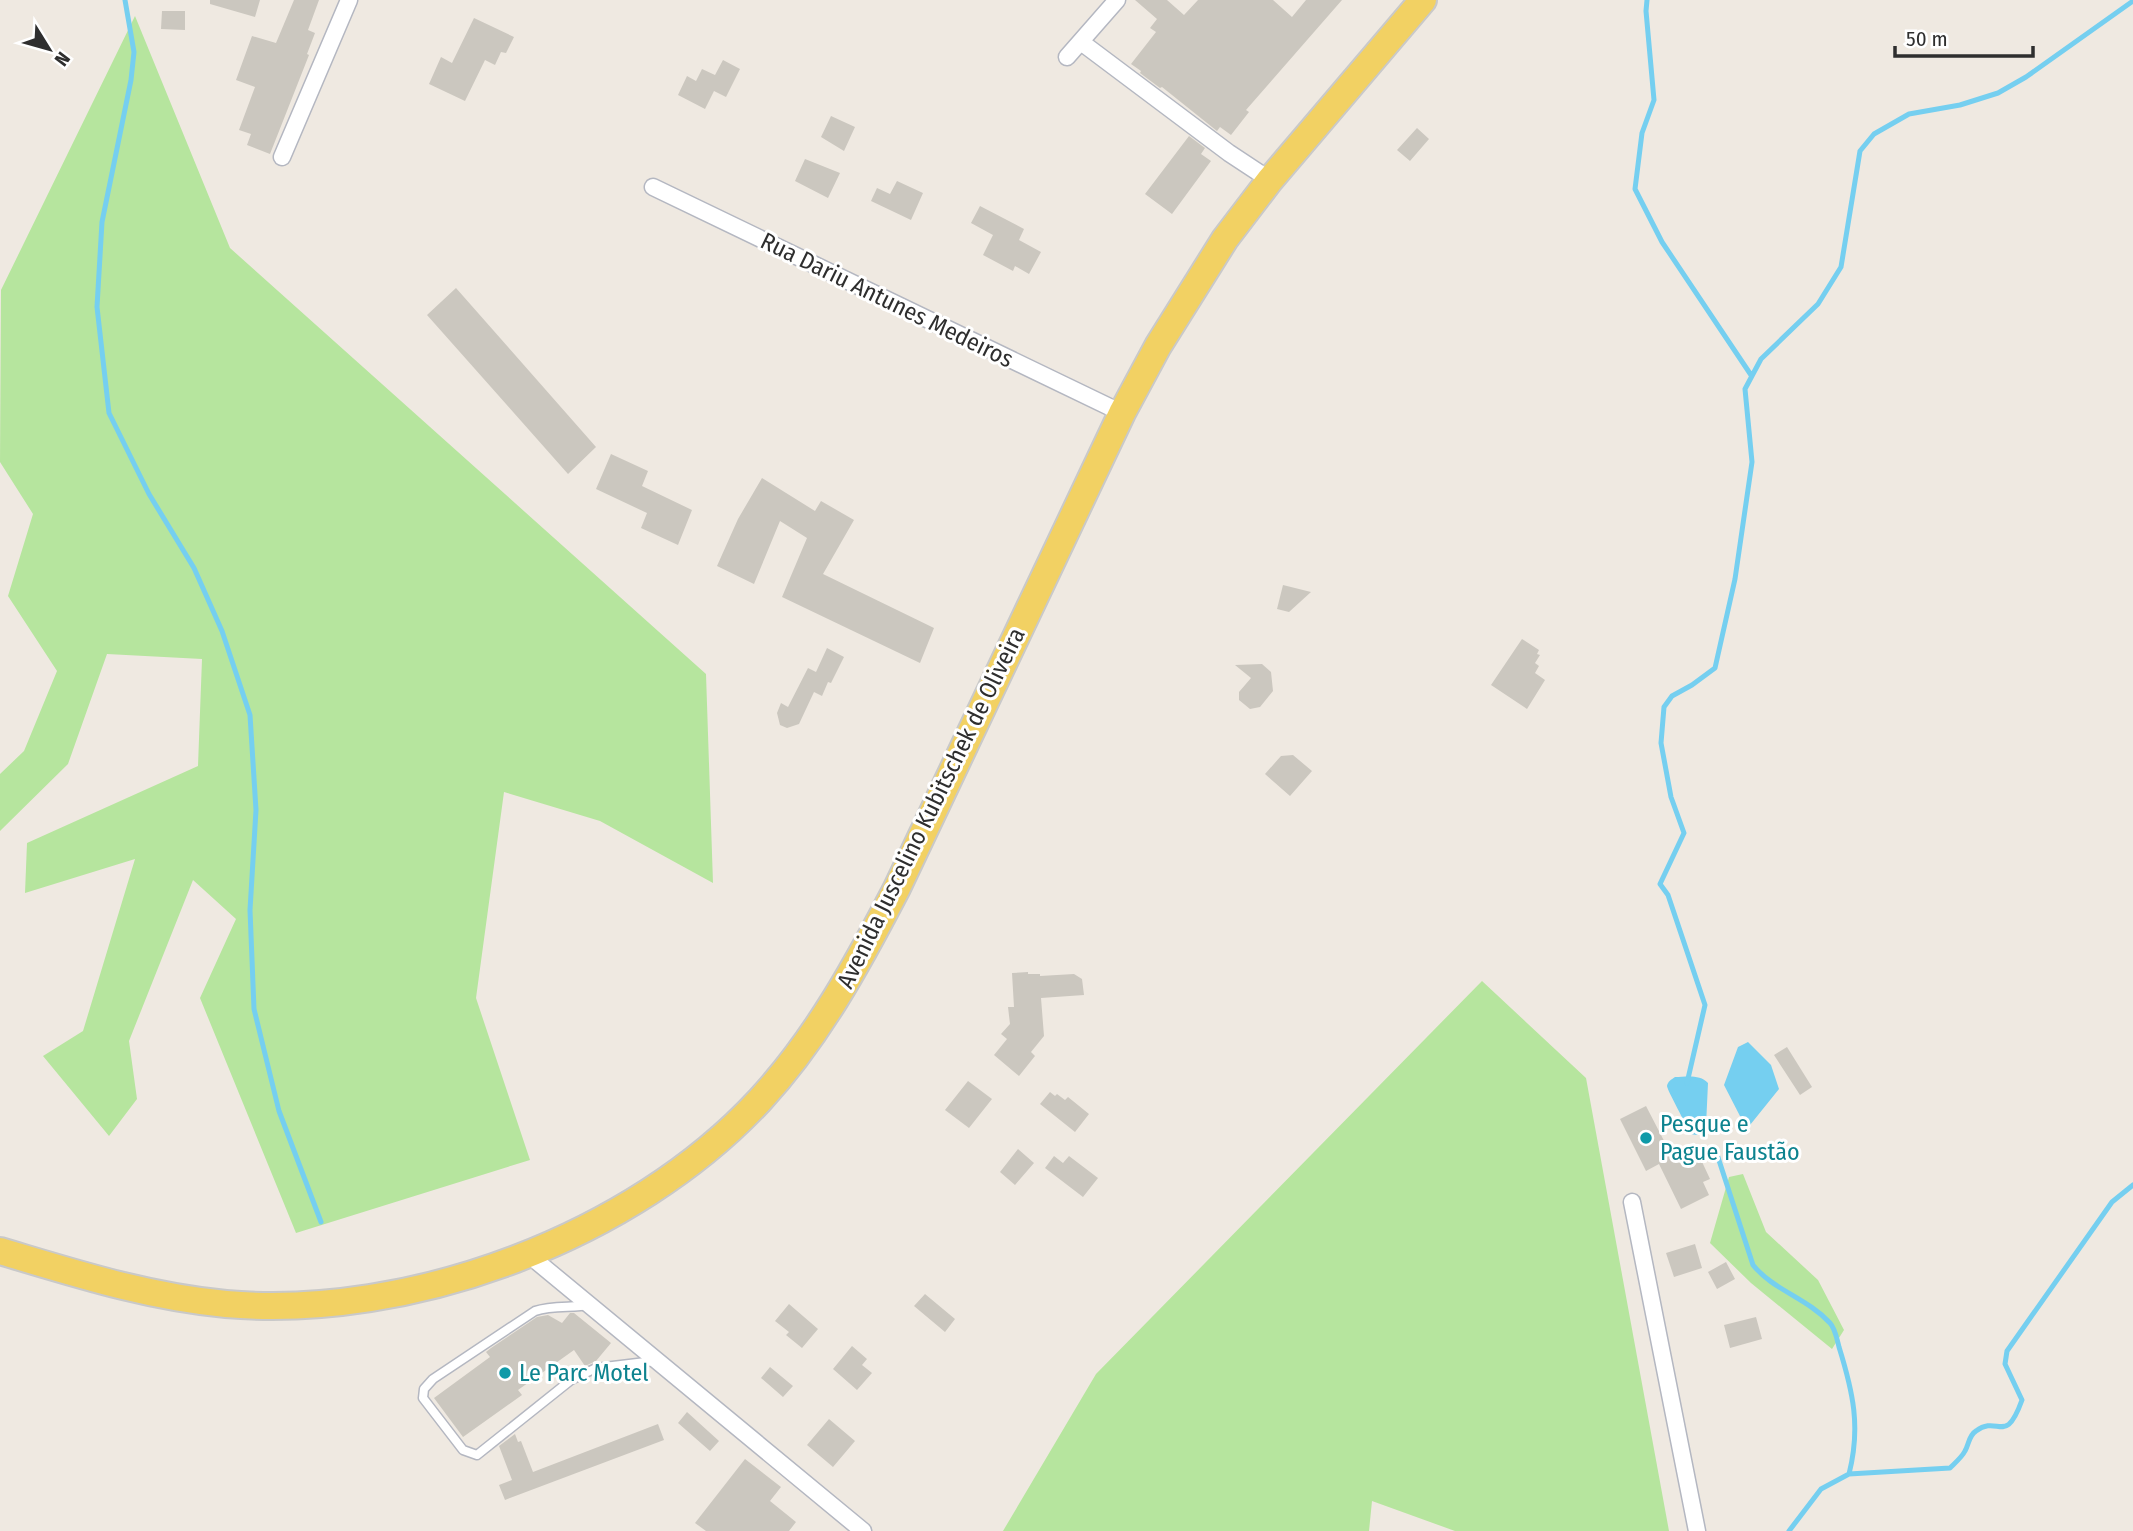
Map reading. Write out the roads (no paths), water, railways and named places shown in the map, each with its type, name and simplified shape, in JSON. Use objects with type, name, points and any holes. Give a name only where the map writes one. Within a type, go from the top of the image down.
[{"type":"main road","name":"Avenida Juscelino Kubitschek de Oliveira","points":[[0,1251],[106,1283],[165,1296],[227,1304],[285,1305],[351,1300],[415,1289],[467,1276],[529,1255],[599,1222],[705,1151],[758,1102],[799,1054],[832,1007],[897,888],[1122,414],[1200,277],[1270,180],[1423,0]]},
{"type":"street","points":[[282,158],[349,0]]},
{"type":"street","points":[[1067,57],[1117,0]]},
{"type":"street","points":[[1081,42],[1229,153],[1270,180]]},
{"type":"street","name":"Rua Dariu Antunes Medeiros","points":[[653,187],[1122,414]]},
{"type":"street","points":[[1632,1202],[1697,1531]]},
{"type":"street","points":[[529,1255],[863,1531]]},
{"type":"lane","points":[[590,1305],[546,1307],[535,1311],[433,1379],[424,1390],[423,1398],[463,1450],[477,1455],[571,1380],[596,1368],[657,1360]]},
{"type":"water","points":[[1748,1042],[1771,1065],[1779,1089],[1750,1125],[1741,1118],[1724,1085],[1738,1047]]},
{"type":"water","points":[[1675,1077],[1697,1077],[1708,1083],[1706,1126],[1697,1135],[1690,1134],[1668,1089],[1668,1083]]},
{"type":"waterway","points":[[125,0],[134,52],[131,80],[102,222],[97,307],[109,413],[149,494],[194,568],[222,631],[250,715],[256,810],[250,910],[254,1009],[279,1111],[321,1222]]},
{"type":"waterway","points":[[1647,0],[1654,100],[1642,133],[1635,189],[1662,242],[1751,375]]},
{"type":"waterway","points":[[1687,1083],[1705,1005],[1668,895],[1660,884],[1684,833],[1671,797],[1661,743],[1664,707],[1672,696],[1715,668],[1735,579],[1752,462],[1745,389],[1761,359],[1818,304],[1841,267],[1860,151],[1874,134],[1909,114],[1960,105],[1998,93],[2026,77],[2133,1]]},
{"type":"waterway","points":[[1715,1148],[1753,1265],[1770,1281],[1821,1314],[1832,1325],[1854,1410],[1853,1457],[1849,1474],[1821,1489],[1789,1531]]},
{"type":"waterway","points":[[1849,1474],[1950,1468],[1964,1453],[1974,1433],[1984,1427],[2001,1427],[2011,1422],[2022,1400],[2005,1364],[2007,1351],[2112,1202],[2133,1185]]},
{"type":"place","name":"Pesque e Pague Faustão","points":[[1646,1138]]},
{"type":"place","name":"Le Parc Motel","points":[[505,1373]]}]
